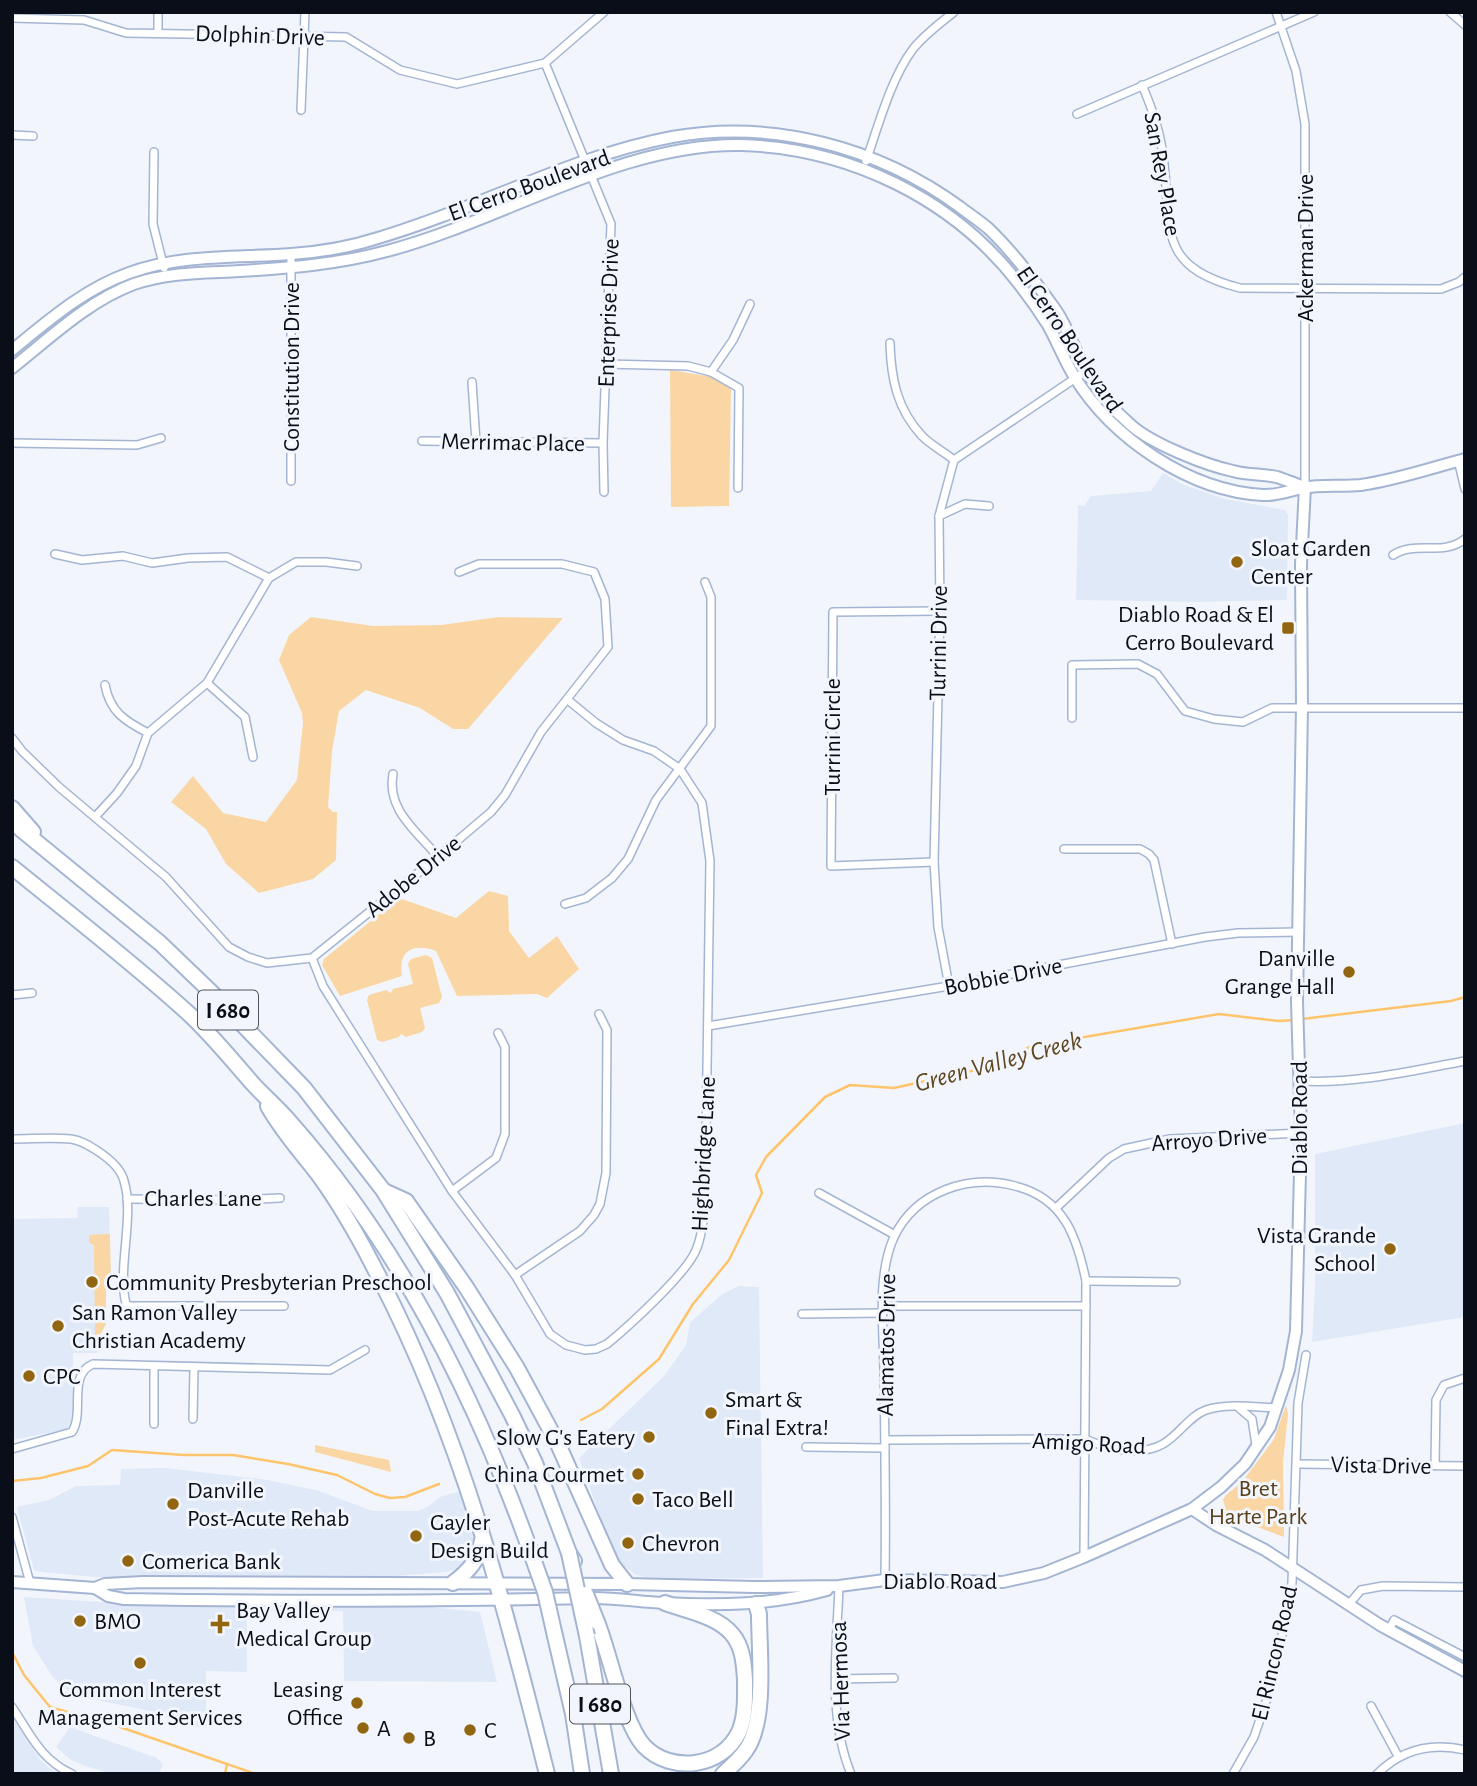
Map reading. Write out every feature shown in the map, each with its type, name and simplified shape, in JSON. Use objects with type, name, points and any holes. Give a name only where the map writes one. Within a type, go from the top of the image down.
[{"type":"highway","points":[[12,808],[49,852]]},
{"type":"highway","name":"I 680","points":[[12,822],[160,943],[211,992],[304,1088],[383,1191],[447,1293],[512,1415],[535,1463],[573,1559],[611,1774]]},
{"type":"highway","name":"I 680","points":[[12,867],[189,1014],[290,1121],[382,1245],[420,1306],[456,1373],[483,1429],[530,1550],[545,1592],[573,1714],[582,1774]]},
{"type":"highway","points":[[12,873],[32,883]]},
{"type":"highway","points":[[259,1090],[277,1122],[340,1207],[386,1290],[442,1413],[498,1584],[547,1774]]},
{"type":"highway","points":[[383,1191],[406,1201],[493,1328],[558,1444],[611,1564],[627,1584]]},
{"type":"highway","points":[[453,1583],[466,1573],[480,1556],[482,1538]]},
{"type":"highway","points":[[573,1559],[630,1722],[643,1745],[664,1760],[689,1764],[701,1762],[724,1752],[739,1731],[745,1710],[743,1657],[732,1634],[723,1626],[712,1619],[666,1603]]},
{"type":"highway","points":[[723,1774],[746,1751],[757,1726],[759,1695],[756,1604]]},
{"type":"street","points":[[158,12],[158,32]]},
{"type":"street","points":[[301,110],[305,12]]},
{"type":"street","name":"Dolphin Drive","points":[[12,18],[84,20],[126,33],[346,37],[400,70],[457,84],[545,63],[604,12]]},
{"type":"street","points":[[863,168],[899,73],[912,51],[928,33],[954,12]]},
{"type":"street","name":"Ackerman Drive","points":[[1276,12],[1296,71],[1304,116],[1305,487]]},
{"type":"street","points":[[1077,114],[1314,12]]},
{"type":"street","points":[[1450,12],[1465,25]]},
{"type":"street","name":"Enterprise Drive","points":[[545,63],[611,224],[603,443],[604,492]]},
{"type":"street","name":"San Rey Place","points":[[1142,85],[1159,129],[1164,158],[1169,231],[1178,252],[1192,269],[1214,281],[1240,288],[1441,289],[1465,278]]},
{"type":"street","name":"El Cerro Boulevard","points":[[12,349],[95,288],[130,273],[162,264],[193,259],[290,254],[354,245],[414,228],[587,161],[651,142],[717,132],[784,135],[827,143],[867,156],[915,177],[987,227],[1028,272],[1059,314],[1086,371],[1108,402],[1134,428],[1189,457],[1232,471],[1276,477],[1305,487]]},
{"type":"street","points":[[12,135],[33,135]]},
{"type":"street","name":"El Cerro Boulevard","points":[[12,368],[92,306],[133,285],[166,275],[291,268],[360,258],[420,242],[646,158],[671,152],[739,145],[785,148],[863,168],[907,190],[977,238],[1017,281],[1046,322],[1074,377],[1105,416],[1153,456],[1181,472],[1214,484],[1262,495],[1305,487]]},
{"type":"street","points":[[154,152],[153,223],[166,275]]},
{"type":"street","name":"Constitution Drive","points":[[290,254],[291,481]]},
{"type":"street","points":[[711,372],[733,340],[750,304]]},
{"type":"street","points":[[890,343],[891,375],[901,405],[923,437],[954,460],[1086,371]]},
{"type":"street","points":[[606,364],[688,366],[711,372],[739,388],[737,488]]},
{"type":"street","points":[[472,382],[477,442]]},
{"type":"street","points":[[12,443],[137,445],[161,438]]},
{"type":"street","name":"Merrimac Place","points":[[422,441],[603,443]]},
{"type":"street","points":[[1305,487],[1369,483],[1461,459],[1465,489]]},
{"type":"street","name":"Turrini Drive","points":[[949,986],[938,927],[934,862],[940,611],[939,516],[954,460]]},
{"type":"street","name":"Diablo Road","points":[[12,1582],[95,1588],[105,1584],[143,1583],[627,1584],[754,1587],[839,1586],[885,1580],[1003,1583],[1044,1573],[1084,1557],[1192,1509],[1221,1487],[1245,1464],[1270,1427],[1289,1370],[1296,1331],[1301,1133],[1297,1002],[1302,707],[1301,565],[1305,487]]},
{"type":"street","points":[[939,516],[965,504],[989,506]]},
{"type":"street","points":[[1392,555],[1405,547],[1446,547],[1465,539]]},
{"type":"street","points":[[55,554],[82,560],[123,556],[152,563],[227,556],[269,578]]},
{"type":"street","points":[[95,817],[117,793],[136,766],[148,733],[206,683],[269,578],[296,562],[356,566]]},
{"type":"street","name":"Adobe Drive","points":[[312,957],[491,812],[505,795],[541,732],[608,647],[605,599],[594,572],[562,565],[479,565],[459,572]]},
{"type":"street","points":[[565,904],[586,898],[612,878],[628,859],[656,800],[711,726],[711,597],[705,582]]},
{"type":"street","name":"Turrini Circle","points":[[934,862],[831,866],[833,612],[940,611]]},
{"type":"street","points":[[1072,718],[1072,665],[1138,664],[1157,674],[1185,711],[1214,719],[1243,722],[1272,708],[1465,708]]},
{"type":"street","points":[[206,683],[245,717],[253,757]]},
{"type":"street","points":[[104,685],[117,714],[148,733]]},
{"type":"street","name":"Highbridge Lane","points":[[312,957],[323,986],[452,1191],[515,1275],[551,1334],[566,1345],[585,1350],[602,1347],[617,1336],[682,1271],[696,1251],[705,1207],[710,861],[702,803],[680,769],[653,751],[623,740],[596,723],[568,700]]},
{"type":"street","points":[[12,738],[59,787],[166,877],[229,947],[267,963],[312,957]]},
{"type":"street","points":[[393,774],[391,786],[397,809],[438,857]]},
{"type":"street","points":[[1063,849],[1140,849],[1149,854],[1156,868],[1172,944]]},
{"type":"street","name":"Bobbie Drive","points":[[708,1026],[949,986],[1205,937],[1238,933],[1298,932]]},
{"type":"street","points":[[12,995],[32,993]]},
{"type":"street","points":[[515,1275],[580,1231],[600,1204],[606,1173],[607,1030],[599,1014]]},
{"type":"street","points":[[452,1191],[496,1158],[505,1133],[505,1047],[498,1033]]},
{"type":"street","points":[[1301,1081],[1343,1082],[1465,1061]]},
{"type":"street","name":"Arroyo Drive","points":[[1056,1208],[1109,1158],[1124,1149],[1170,1139],[1301,1133]]},
{"type":"street","points":[[12,1139],[73,1139],[86,1144],[117,1167],[124,1180],[127,1199],[124,1289],[126,1304],[284,1306]]},
{"type":"street","name":"Alamatos Drive","points":[[885,1580],[883,1310],[888,1255],[895,1236],[916,1208],[946,1189],[965,1183],[999,1181],[1037,1194],[1056,1208],[1068,1223],[1079,1248],[1086,1281],[1084,1557]]},
{"type":"street","points":[[819,1193],[895,1236]]},
{"type":"street","name":"Charles Lane","points":[[127,1199],[280,1198]]},
{"type":"street","points":[[1086,1281],[1176,1282]]},
{"type":"street","points":[[802,1314],[1086,1306]]},
{"type":"street","points":[[12,1449],[72,1432],[77,1424],[79,1378],[84,1368],[93,1364],[330,1370],[365,1350]]},
{"type":"street","name":"El Rincon Road","points":[[1233,1774],[1254,1737],[1273,1681],[1292,1583],[1298,1404],[1306,1354]]},
{"type":"street","points":[[154,1366],[154,1424]]},
{"type":"street","points":[[193,1419],[194,1367]]},
{"type":"street","points":[[1435,1465],[1436,1400],[1444,1385],[1465,1378]]},
{"type":"street","name":"Amigo Road","points":[[806,1447],[1085,1439],[1105,1448],[1148,1449],[1163,1444],[1203,1411],[1215,1408],[1277,1409]]},
{"type":"street","points":[[1238,1408],[1252,1420],[1256,1446]]},
{"type":"street","name":"Vista Drive","points":[[1297,1464],[1465,1466]]},
{"type":"street","points":[[1192,1509],[1292,1567],[1389,1630],[1465,1671]]},
{"type":"street","points":[[12,1517],[30,1583]]},
{"type":"street","name":"Diablo Road","points":[[95,1588],[108,1596],[124,1599],[368,1602],[600,1598],[666,1603],[756,1604],[803,1596],[839,1586]]},
{"type":"street","name":"Via Hermosa","points":[[839,1586],[838,1732],[850,1774]]},
{"type":"street","points":[[1349,1604],[1361,1590],[1383,1586],[1465,1587]]},
{"type":"street","points":[[754,1587],[756,1604]]},
{"type":"street","points":[[1389,1630],[1394,1620],[1465,1657]]},
{"type":"street","points":[[837,1679],[894,1678]]},
{"type":"street","points":[[1371,1706],[1398,1756]]},
{"type":"street","points":[[12,1707],[43,1755],[72,1774]]},
{"type":"street","points":[[1377,1774],[1398,1756],[1429,1746],[1465,1750]]},
{"type":"shaded area","points":[[1163,473],[1184,485],[1225,499],[1285,510],[1288,515],[1287,600],[1076,600],[1078,505],[1084,506],[1091,496],[1151,491]]},
{"type":"shaded area","name":"Vista Grande School","points":[[1465,1123],[1465,1317],[1312,1342],[1315,1288],[1315,1154]]},
{"type":"shaded area","name":"San Ramon Valley Christian Academy","points":[[78,1207],[109,1207],[111,1288],[106,1289],[106,1324],[100,1335],[100,1349],[97,1353],[73,1353],[71,1426],[64,1430],[12,1440],[12,1219],[77,1218]]},
{"type":"shaded area","points":[[739,1286],[759,1287],[763,1578],[655,1579],[636,1575],[616,1560],[579,1458],[664,1376],[686,1345],[690,1323],[721,1295]]},
{"type":"shaded area","points":[[165,1468],[268,1480],[319,1491],[373,1511],[418,1511],[440,1497],[460,1491],[473,1533],[474,1553],[460,1568],[446,1572],[370,1578],[96,1577],[34,1570],[17,1507],[49,1500],[76,1486],[120,1485],[121,1469]]},
{"type":"shaded area","points":[[24,1597],[161,1606],[430,1607],[480,1612],[497,1682],[344,1681],[343,1611],[247,1610],[247,1672],[206,1671],[206,1728],[200,1728],[146,1710],[86,1698],[64,1688],[52,1676],[33,1646]]},
{"type":"shaded area","points":[[12,1717],[41,1761],[57,1774],[12,1774]]},
{"type":"shaded area","points":[[70,1727],[157,1758],[163,1765],[159,1774],[112,1774],[71,1760],[56,1747]]},
{"type":"green space","points":[[670,370],[713,377],[731,387],[729,506],[671,507]]},
{"type":"green space","points":[[311,617],[373,626],[441,625],[499,617],[563,618],[468,729],[453,729],[420,708],[366,690],[339,711],[332,751],[328,807],[337,812],[336,860],[313,879],[259,893],[226,864],[206,829],[171,802],[193,776],[223,813],[266,822],[297,780],[303,723],[302,713],[279,660],[289,635]]},
{"type":"green space","points":[[489,891],[508,896],[509,931],[529,958],[557,936],[579,969],[547,998],[537,994],[457,996],[436,951],[428,949],[414,949],[405,955],[401,967],[402,976],[340,996],[322,965],[324,959],[399,898],[456,918]]},
{"type":"green space","points":[[426,955],[432,958],[442,997],[439,1003],[420,1008],[425,1028],[422,1032],[406,1037],[401,1034],[382,1042],[377,1040],[367,1000],[369,995],[386,990],[391,993],[393,989],[413,984],[408,964],[411,959]]},
{"type":"green space","points":[[110,1234],[111,1288],[106,1289],[106,1324],[100,1335],[95,1335],[94,1245],[89,1243],[89,1235]]},
{"type":"green space","name":"Bret Harte Park","points":[[1286,1405],[1288,1414],[1283,1463],[1284,1537],[1228,1516],[1223,1500],[1242,1482],[1274,1439]]},
{"type":"green space","points":[[315,1445],[389,1460],[391,1472],[315,1452]]},
{"type":"waterway","name":"Green Valley Creek","points":[[1302,1019],[1465,997]]},
{"type":"waterway","name":"Green Valley Creek","points":[[581,1420],[602,1409],[659,1359],[693,1304],[729,1260],[762,1193],[756,1175],[766,1157],[825,1097],[850,1085],[894,1088],[985,1068],[1032,1046],[1219,1014],[1278,1021],[1295,1020]]},
{"type":"waterway","name":"Green Valley Creek","points":[[12,1481],[41,1478],[88,1466],[112,1450],[233,1455],[288,1464],[337,1475],[375,1494],[390,1498],[405,1497],[439,1484]]},
{"type":"waterway","points":[[12,1652],[24,1675],[50,1707],[120,1727],[256,1774]]},
{"type":"waterway","points":[[225,1774],[227,1764]]},
{"type":"place","name":"Sloat Garden Center","points":[[1237,562]]},
{"type":"place","name":"Diablo Road & El Cerro Boulevard","points":[[1288,628]]},
{"type":"place","name":"Danville Grange Hall","points":[[1349,972]]},
{"type":"place","name":"Vista Grande School","points":[[1390,1249]]},
{"type":"place","name":"Community Presbyterian Preschool","points":[[92,1282]]},
{"type":"place","name":"San Ramon Valley Christian Academy","points":[[58,1326]]},
{"type":"place","name":"CPC","points":[[29,1376]]},
{"type":"place","name":"Smart & Final Extra!","points":[[711,1413]]},
{"type":"place","name":"Slow G's Eatery","points":[[649,1437]]},
{"type":"place","name":"China Courmet","points":[[638,1474]]},
{"type":"place","name":"Taco Bell","points":[[638,1499]]},
{"type":"place","name":"Danville Post-Acute Rehab","points":[[173,1504]]},
{"type":"place","name":"Gayler Design Build","points":[[416,1536]]},
{"type":"place","name":"Chevron","points":[[628,1543]]},
{"type":"place","name":"Comerica Bank","points":[[128,1561]]},
{"type":"place","name":"BMO","points":[[80,1621]]},
{"type":"place","name":"Bay Valley Medical Group","points":[[220,1624]]},
{"type":"place","name":"Common Interest Management Services","points":[[140,1663]]},
{"type":"place","name":"Leasing Office","points":[[357,1703]]},
{"type":"place","name":"A","points":[[363,1728]]},
{"type":"place","name":"C","points":[[470,1730]]},
{"type":"place","name":"B","points":[[409,1738]]}]
